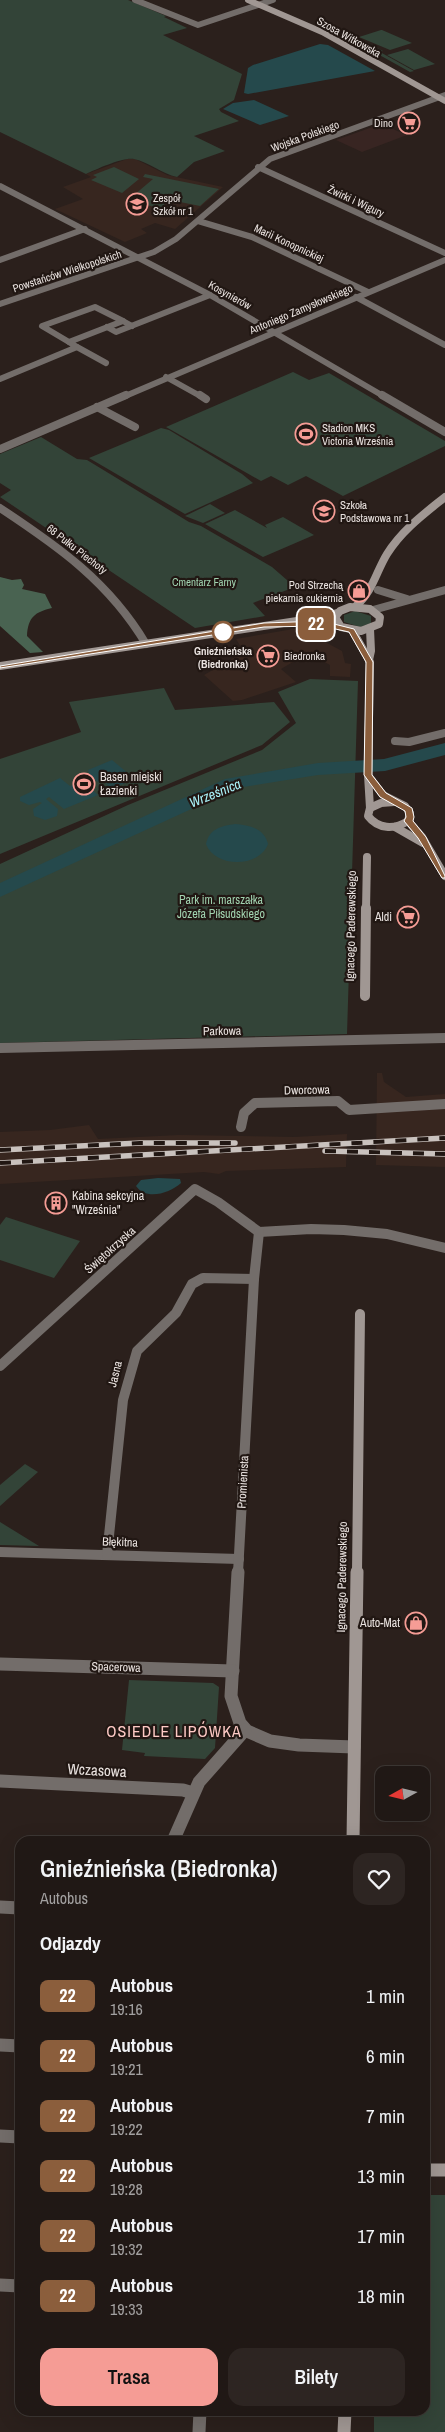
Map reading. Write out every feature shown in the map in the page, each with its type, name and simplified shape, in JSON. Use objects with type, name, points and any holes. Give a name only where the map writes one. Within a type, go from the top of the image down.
[{"type":"street","points":[[135,0],[198,25],[273,0]]},
{"type":"street","name":"Szosa Witkowska","points":[[248,0],[322,32],[442,96],[445,101]]},
{"type":"street","name":"Wojska Polskiego","points":[[140,257],[169,244],[198,221],[258,167],[270,159],[442,96]]},
{"type":"street","name":"Żwirki i Wigury","points":[[258,167],[445,253]]},
{"type":"street","name":"Kosynierów","points":[[0,186],[210,295],[445,432]]},
{"type":"street","name":"Marii Konopnickiej","points":[[198,221],[252,237],[368,292]]},
{"type":"street","points":[[0,260],[85,229]]},
{"type":"street","name":"Powstańców Wielkopolskich","points":[[0,304],[140,257]]},
{"type":"street","name":"Antoniego Zamysłowskiego","points":[[0,449],[445,260]]},
{"type":"street","points":[[107,327],[116,332],[210,295]]},
{"type":"street","points":[[356,297],[445,345]]},
{"type":"street","points":[[106,363],[42,326],[94,306],[132,326]]},
{"type":"street","points":[[69,342],[123,321]]},
{"type":"street","points":[[0,379],[77,347]]},
{"type":"street","points":[[166,378],[206,399]]},
{"type":"street","points":[[97,407],[135,427]]},
{"type":"street","points":[[356,606],[366,597],[377,579],[386,555],[398,538],[417,519],[445,497]]},
{"type":"street","name":"68 Pułku Piechoty","points":[[0,508],[60,547],[94,576],[130,616],[146,644]]},
{"type":"street","points":[[372,609],[378,590],[377,579]]},
{"type":"street","points":[[378,590],[391,596],[414,599]]},
{"type":"street","points":[[0,666],[337,613],[345,608],[356,606],[372,609],[445,590]]},
{"type":"street","points":[[264,625],[322,624],[352,630],[370,629],[378,624],[380,617],[414,599]]},
{"type":"street","points":[[372,609],[380,617]]},
{"type":"street","points":[[337,613],[335,620],[341,627]]},
{"type":"street","points":[[370,629],[368,739],[370,808],[368,812],[371,820],[382,826],[395,827],[428,846]]},
{"type":"street","points":[[352,630],[369,660]]},
{"type":"street","points":[[395,741],[409,742],[445,733]]},
{"type":"street","points":[[368,775],[383,795],[409,810],[410,817],[408,821],[395,827]]},
{"type":"street","points":[[370,808],[381,802],[394,802]]},
{"type":"street","points":[[408,821],[428,846],[445,876]]},
{"type":"street","name":"Ignacego Paderewskiego","points":[[365,996],[367,857]]},
{"type":"street","name":"Parkowa","points":[[0,1048],[445,1038]]},
{"type":"street","name":"Dworcowa","points":[[241,1127],[244,1113],[255,1103],[338,1101],[349,1110],[445,1104]]},
{"type":"street","name":"Świętokrzyska","points":[[0,1366],[195,1190],[218,1202],[259,1232]]},
{"type":"street","points":[[259,1232],[311,1229],[348,1230],[387,1234],[445,1248]]},
{"type":"street","name":"Promienista","points":[[245,1730],[236,1716],[231,1696],[254,1279],[259,1232]]},
{"type":"street","name":"Jasna","points":[[107,1555],[123,1400],[137,1350],[176,1313],[189,1288],[196,1280],[203,1278],[254,1279]]},
{"type":"street","name":"Ignacego Paderewskiego","points":[[353,1836],[360,1314]]},
{"type":"street","name":"Błękitna","points":[[0,1552],[239,1559]]},
{"type":"street","name":"Spacerowa","points":[[0,1664],[233,1671]]},
{"type":"street","points":[[175,1836],[193,1793],[211,1767],[245,1730],[259,1738],[277,1742],[354,1747]]},
{"type":"street","name":"Wczasowa","points":[[0,1782],[183,1790],[193,1793]]},
{"type":"street","points":[[0,1907],[15,1908]]},
{"type":"street","points":[[0,2045],[15,2046]]},
{"type":"street","points":[[0,2136],[15,2137]]},
{"type":"street","points":[[430,2170],[445,2170]]},
{"type":"street","points":[[0,2285],[15,2286]]},
{"type":"street","points":[[199,2432],[200,2416]]},
{"type":"street","points":[[344,2416],[344,2432]]},
{"type":"shaded area","points":[[381,124],[407,135],[362,152],[336,140]]},
{"type":"shaded area","name":"Zespół Szkół nr 1","points":[[127,159],[135,159],[167,175],[223,187],[175,229],[155,223],[141,229],[147,233],[125,242],[55,209],[83,199],[63,187],[91,177],[86,174]]},
{"type":"shaded area","points":[[299,628],[342,651],[345,663],[351,664],[350,677],[330,676],[330,665],[308,653],[281,669],[296,682],[242,700],[233,701],[204,675],[244,652],[236,639]]},
{"type":"shaded area","points":[[377,1073],[382,1073],[384,1082],[406,1097],[445,1094],[445,1167],[376,1165]]},
{"type":"shaded area","points":[[89,1125],[98,1139],[179,1135],[295,1137],[347,1134],[346,1167],[226,1171],[219,1174],[204,1172],[0,1184],[0,1132],[50,1130]]},
{"type":"green space","points":[[0,0],[128,0],[166,16],[164,17],[187,28],[163,35],[242,74],[234,100],[219,109],[221,112],[239,121],[194,136],[225,151],[194,162],[177,177],[134,159],[117,162],[86,174],[0,132]]},
{"type":"green space","points":[[382,30],[412,43],[390,50],[359,37]]},
{"type":"green space","points":[[344,32],[374,49],[362,40],[383,51],[380,52],[414,71],[410,72],[340,33]]},
{"type":"green space","points":[[408,49],[435,64],[414,70],[387,55]]},
{"type":"green space","points":[[114,167],[139,179],[122,193],[91,180],[97,177],[93,175]]},
{"type":"green space","points":[[145,174],[219,189],[200,206],[170,200],[160,208],[127,201],[153,179],[143,177]]},
{"type":"green space","name":"Stadion MKS Victoria Września","points":[[293,372],[309,380],[329,373],[445,441],[445,446],[343,496],[306,476],[288,485],[271,476],[261,481],[166,427]]},
{"type":"green space","points":[[161,428],[169,430],[242,474],[253,483],[185,514],[89,458]]},
{"type":"green space","name":"Cmentarz Farny","points":[[41,437],[77,459],[87,460],[189,522],[201,526],[272,567],[295,587],[253,603],[265,616],[195,628],[0,497],[11,490],[0,483],[0,454]]},
{"type":"green space","points":[[210,504],[225,513],[203,523],[185,516]]},
{"type":"green space","points":[[235,510],[267,528],[265,525],[283,517],[314,535],[263,557],[205,524]]},
{"type":"green space","points":[[0,577],[12,580],[21,579],[24,585],[22,589],[45,594],[52,608],[41,611],[34,616],[29,624],[27,636],[43,652],[30,653],[0,626]]},
{"type":"green space","points":[[355,611],[371,616],[371,623],[360,627],[344,622],[344,615]]},
{"type":"green space","name":"Park im. marszałka Józefa Piłsudskiego","points":[[310,679],[358,681],[347,1034],[0,1043],[0,864],[128,805],[262,750],[296,723],[278,692]]},
{"type":"green space","name":"Basen miejski Łazienki","points":[[164,688],[175,710],[274,702],[290,722],[262,745],[0,854],[0,759],[81,732],[69,702]]},
{"type":"green space","points":[[6,1217],[80,1241],[54,1278],[0,1260],[0,1225]]},
{"type":"green space","points":[[25,1464],[38,1472],[0,1506],[0,1485]]},
{"type":"green space","points":[[0,1522],[39,1546],[0,1545]]},
{"type":"green space","points":[[129,1680],[213,1683],[219,1687],[215,1748],[205,1759],[144,1756],[145,1753],[122,1750]]},
{"type":"green space","points":[[430,2195],[445,2195],[445,2432],[374,2432],[374,2416],[430,2416]]},
{"type":"water","points":[[320,44],[328,45],[375,71],[248,94],[244,93],[248,68]]},
{"type":"water","points":[[254,100],[289,116],[260,125],[223,109],[233,103]]},
{"type":"water","points":[[112,760],[135,779],[109,790],[105,787],[108,785],[103,780],[98,782],[90,776],[88,770]]},
{"type":"water","points":[[60,778],[70,786],[82,781],[98,795],[64,809],[49,797],[46,799],[58,809],[57,816],[45,820],[34,816],[33,809],[42,803],[29,805],[20,801],[20,797]]},
{"type":"water","points":[[235,824],[255,828],[263,834],[268,844],[263,852],[247,861],[237,862],[218,858],[211,852],[206,844],[210,835],[220,827]]},
{"type":"water","points":[[158,1178],[180,1179],[181,1183],[171,1190],[158,1194],[140,1191],[136,1186],[141,1180]]},
{"type":"waterway","name":"Wrześnica","points":[[0,891],[232,783],[318,769],[385,765],[445,749]]},
{"type":"railway","points":[[0,1163],[445,1138]]},
{"type":"railway","points":[[0,1150],[140,1143],[235,1143]]},
{"type":"railway","points":[[325,1151],[445,1154]]},
{"type":"bus line","name":"22","points":[[0,666],[264,625],[322,624],[352,630],[370,662],[368,775],[383,795],[409,810],[410,817],[408,821],[422,837],[445,876]]},
{"type":"place","name":"Dino","points":[[409,123]]},
{"type":"place","name":"Zespół Szkół nr 1","points":[[137,204]]},
{"type":"place","name":"Stadion MKS Victoria Września","points":[[306,434]]},
{"type":"place","name":"Szkoła Podstawowa nr 1","points":[[324,511]]},
{"type":"place","name":"Pod Strzechą piekarnia cukiernia","points":[[359,591]]},
{"type":"place","name":"Gnieźnieńska (Biedronka)","points":[[223,632]]},
{"type":"place","name":"Biedronka","points":[[268,656]]},
{"type":"place","name":"Basen miejski Łazienki","points":[[84,784]]},
{"type":"place","name":"Aldi","points":[[408,917]]},
{"type":"place","name":"Kabina sekcyjna \"Września\"","points":[[56,1203]]},
{"type":"place","name":"Auto-Mat","points":[[416,1623]]},
{"type":"district","name":"OSIEDLE LIPÓWKA","points":[[174,1731]]}]
